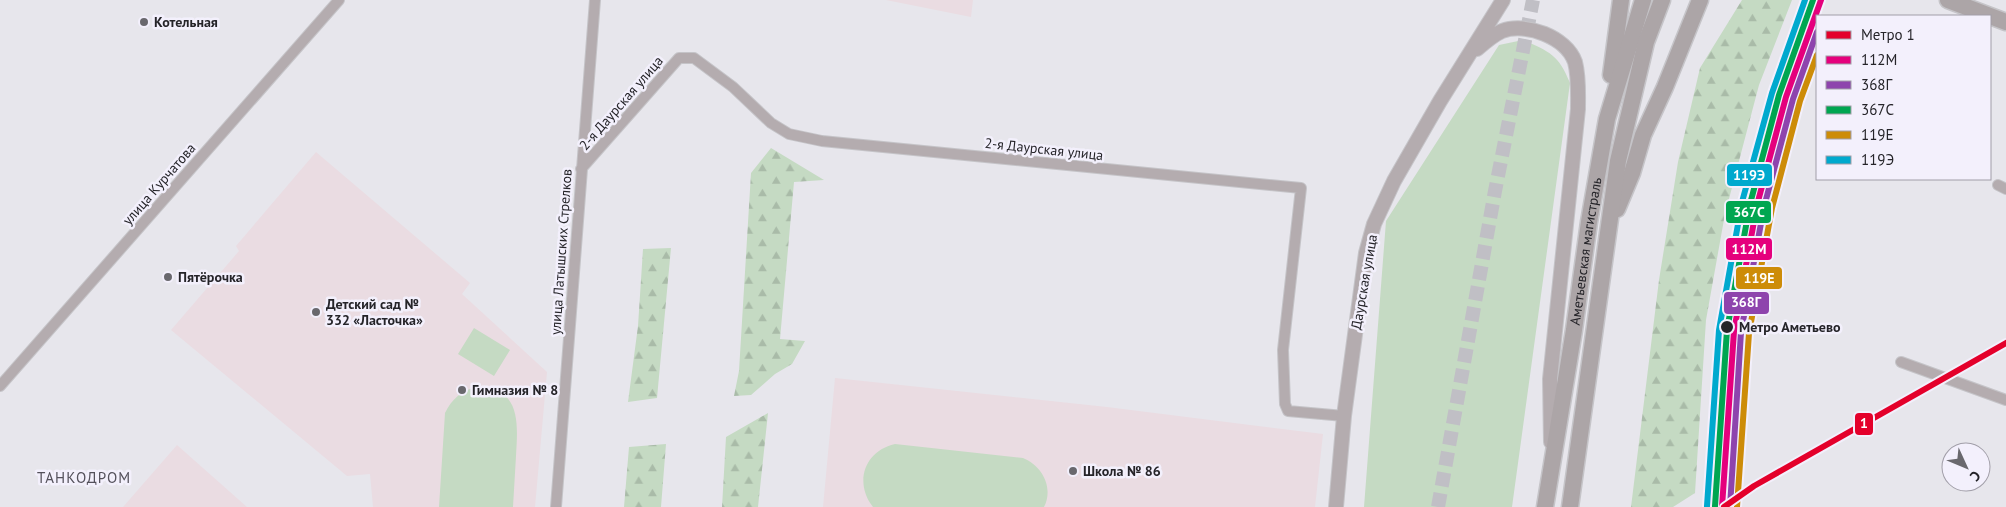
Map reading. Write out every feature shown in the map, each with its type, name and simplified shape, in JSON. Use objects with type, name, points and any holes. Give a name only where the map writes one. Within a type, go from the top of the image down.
[{"type":"main road","points":[[1607,119],[1621,0]]},
{"type":"main road","name":"Аметьевская магистраль","points":[[1545,507],[1574,330],[1589,222],[1607,119],[1643,0]]},
{"type":"main road","name":"Аметьевская магистраль","points":[[1570,507],[1618,160],[1646,42],[1662,0]]},
{"type":"main road","points":[[1607,232],[1632,173],[1643,135],[1665,87],[1700,0]]},
{"type":"main road","points":[[1948,0],[1988,15]]},
{"type":"main road","points":[[1991,16],[2006,22]]},
{"type":"street","name":"улица Курчатова","points":[[0,386],[339,0]]},
{"type":"street","name":"улица Латышских Стрелков","points":[[556,507],[595,0]]},
{"type":"street","name":"Даурская улица","points":[[1336,507],[1344,416],[1366,252],[1374,224],[1394,181],[1502,0]]},
{"type":"street","points":[[1464,62],[1487,40],[1503,31],[1522,28],[1534,30],[1550,37],[1564,46],[1574,61],[1578,87],[1578,108],[1550,378],[1551,464]]},
{"type":"street","name":"2-я Даурская улица","points":[[581,169],[679,58],[694,58],[733,87],[772,123],[789,134],[822,141],[1301,188],[1282,350],[1285,404],[1288,411],[1344,416]]},
{"type":"street","points":[[1901,362],[2006,400]]},
{"type":"shaded area","points":[[886,0],[973,0],[971,17]]},
{"type":"shaded area","name":"Детский сад № 332 «Ласточка»","points":[[316,152],[470,283],[462,294],[547,372],[535,507],[373,507],[370,474],[347,476],[171,330],[239,251],[236,246]]},
{"type":"shaded area","name":"Школа № 86","points":[[835,378],[1107,407],[1323,434],[1315,507],[823,507]]},
{"type":"shaded area","points":[[177,445],[247,507],[123,507]]},
{"type":"green space","points":[[1742,0],[1792,0],[1759,85],[1725,214],[1706,320],[1695,493],[1673,507],[1631,507],[1659,280],[1678,162],[1700,68]]},
{"type":"green space","points":[[1523,40],[1540,47],[1552,55],[1562,66],[1570,83],[1512,507],[1364,507],[1386,221],[1499,45]]},
{"type":"green space","points":[[771,148],[824,180],[794,182],[780,339],[805,341],[792,364],[775,374],[751,395],[734,396],[739,371],[751,173]]},
{"type":"green space","points":[[671,248],[657,398],[628,402],[638,326],[643,249]]},
{"type":"green space","points":[[474,328],[510,350],[494,376],[458,354]]},
{"type":"green space","points":[[476,387],[502,393],[514,409],[517,443],[513,507],[439,507],[445,413],[458,396]]},
{"type":"green space","points":[[768,413],[758,507],[722,507],[726,437]]},
{"type":"green space","points":[[666,444],[661,507],[624,507],[629,447]]},
{"type":"green space","points":[[895,444],[1023,458],[1036,466],[1047,485],[1048,492],[1044,507],[873,507],[867,498],[864,488],[863,478],[865,469],[876,453]]},
{"type":"tunnel","points":[[1438,507],[1495,191],[1533,0]]},
{"type":"metro line","name":"1","points":[[1724,507],[1754,486],[2006,343]]},
{"type":"transit line","name":"119Э","points":[[1707,506],[1719,330],[1742,202],[1772,93],[1805,0]]},
{"type":"transit line","name":"367С","points":[[1715,506],[1727,330],[1750,204],[1779,95],[1813,0]]},
{"type":"transit line","name":"112М","points":[[1722,507],[1734,331],[1757,205],[1786,97],[1821,0]]},
{"type":"transit line","name":"368Г","points":[[1730,507],[1741,332],[1764,207],[1793,99],[1816,35]]},
{"type":"transit line","name":"119Е","points":[[1737,507],[1749,333],[1772,208],[1800,101],[1816,58]]},
{"type":"place","name":"Котельная","points":[[144,22]]},
{"type":"place","name":"Пятёрочка","points":[[168,277]]},
{"type":"place","name":"Детский сад № 332 «Ласточка»","points":[[316,312]]},
{"type":"place","name":"Метро Аметьево","points":[[1727,327]]},
{"type":"place","name":"Гимназия № 8","points":[[462,390]]},
{"type":"place","name":"Школа № 86","points":[[1073,471]]},
{"type":"district","name":"ТАНКОДРОМ","points":[[84,477]]}]
